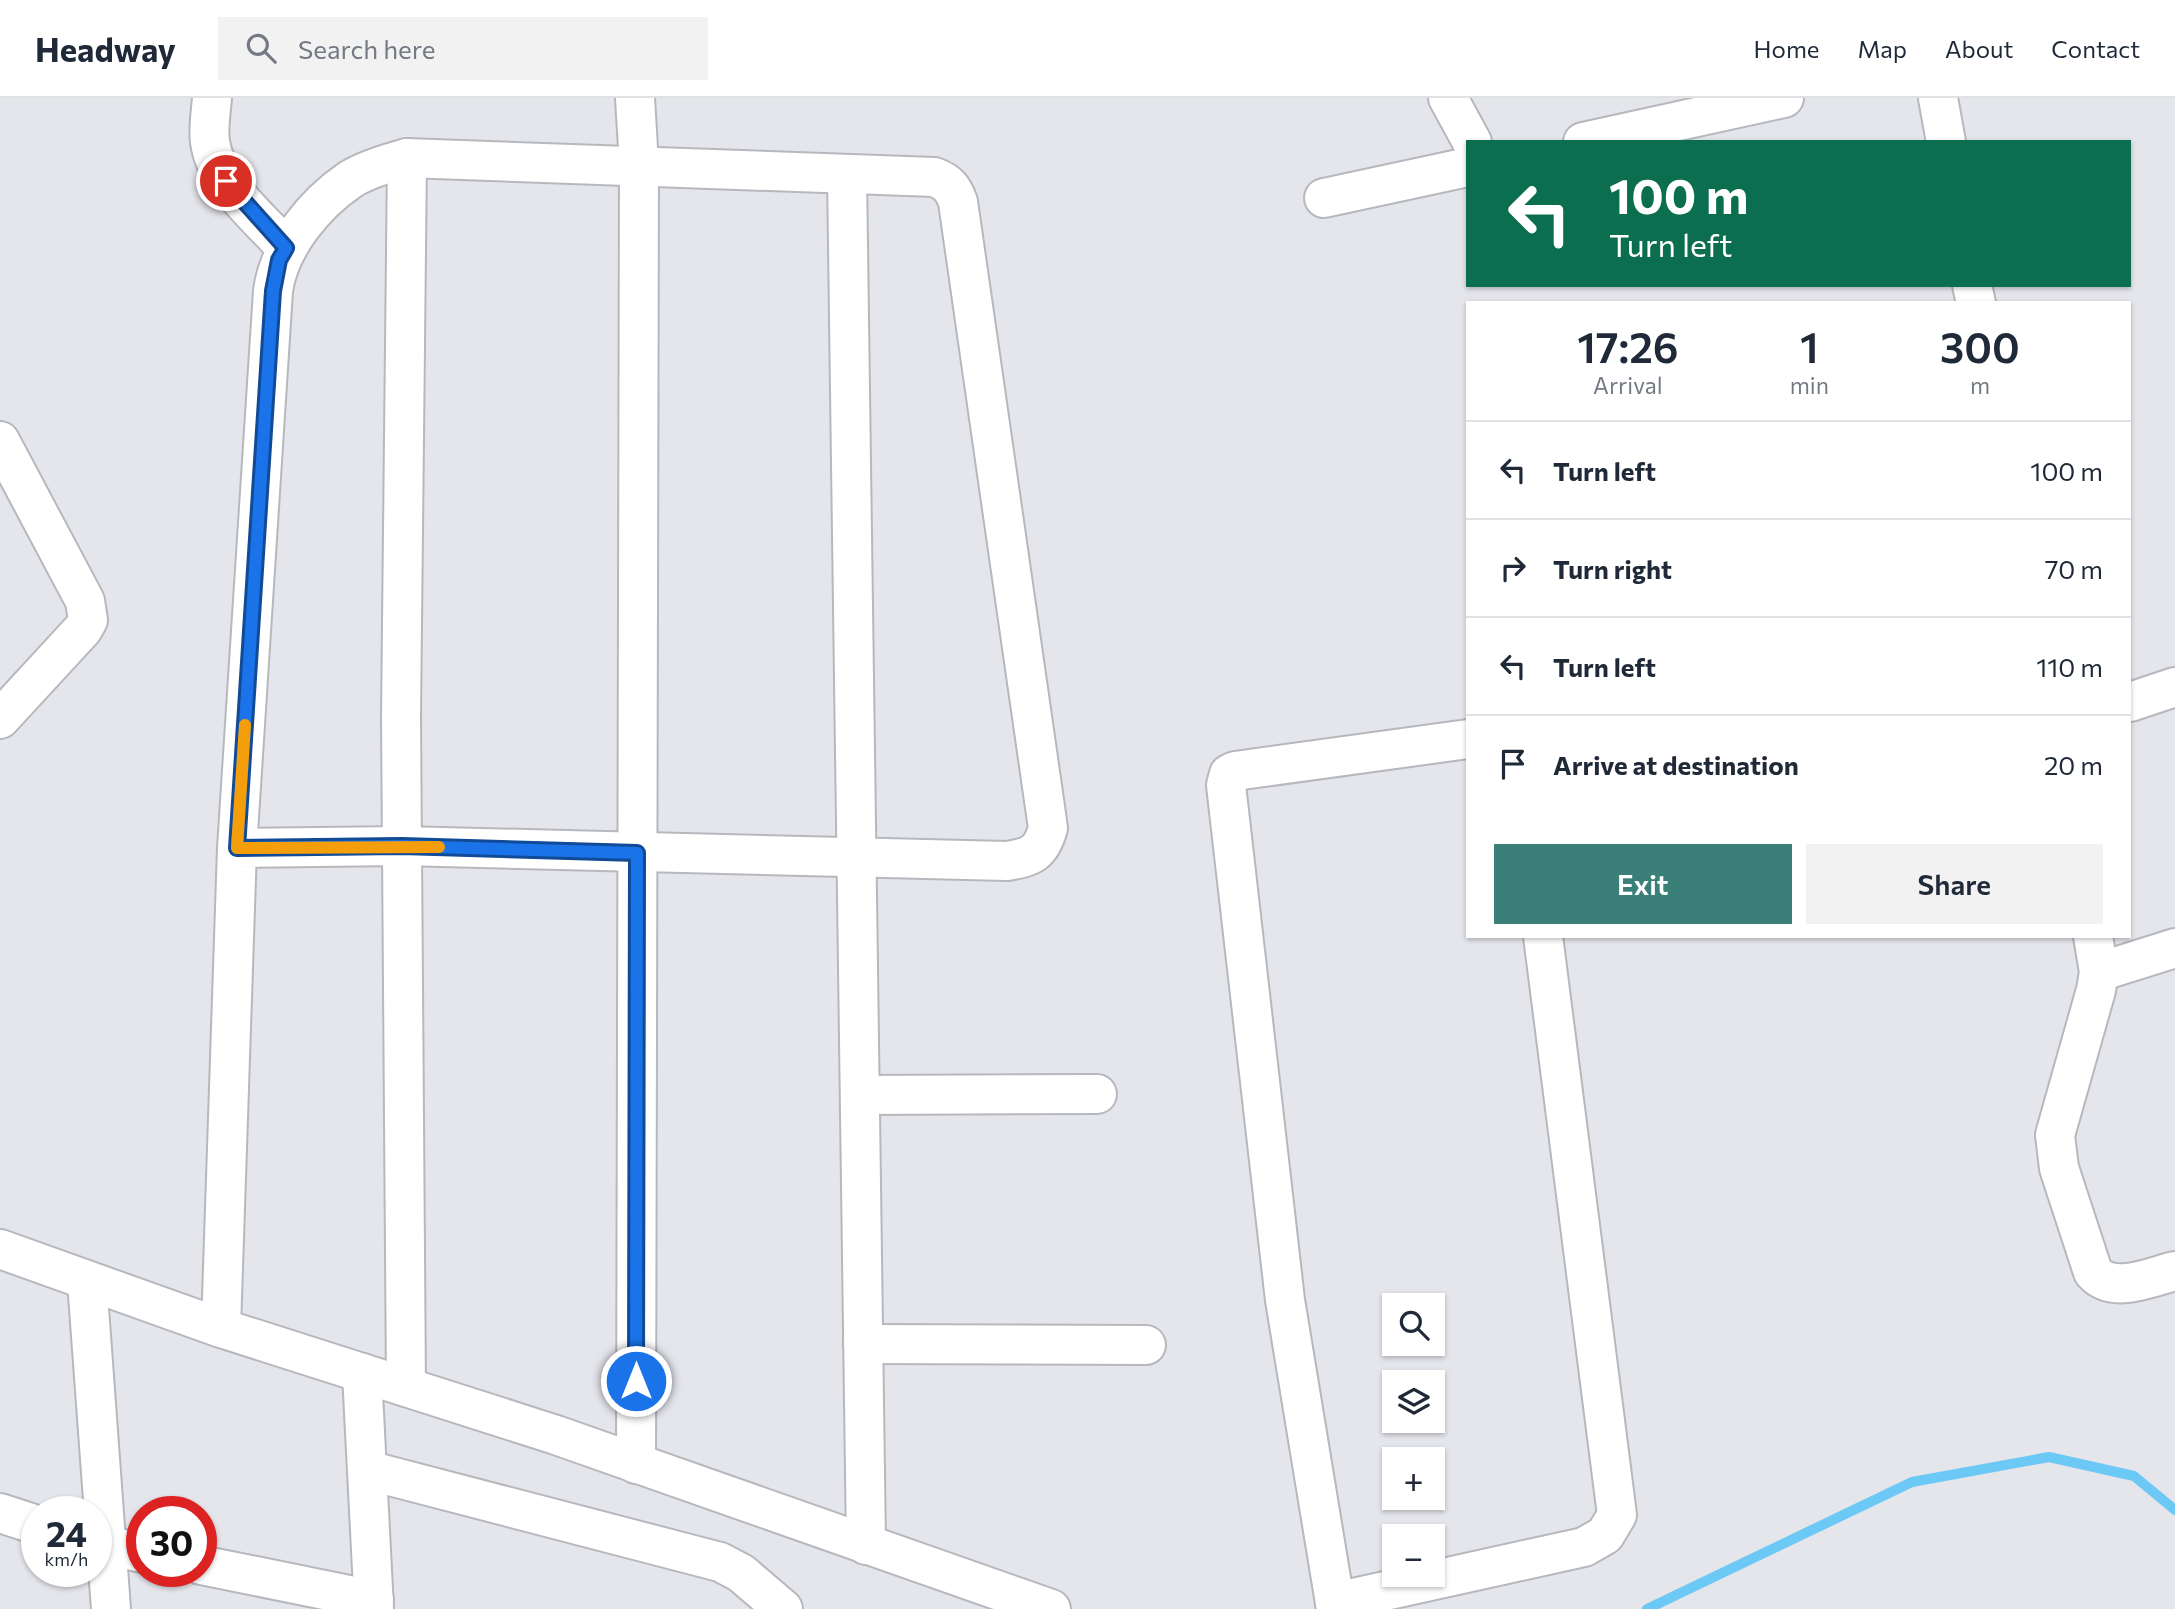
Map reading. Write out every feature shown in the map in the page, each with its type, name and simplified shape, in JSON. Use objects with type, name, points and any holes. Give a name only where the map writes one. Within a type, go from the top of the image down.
[{"type":"street","points":[[212,98],[209,139],[218,166],[226,181],[286,248]]},
{"type":"street","points":[[635,98],[639,165],[636,1464]]},
{"type":"street","points":[[1448,98],[1471,140]]},
{"type":"street","points":[[1592,140],[1784,98]]},
{"type":"street","points":[[1938,98],[1946,140]]},
{"type":"street","points":[[406,1387],[402,846],[407,158]]},
{"type":"street","points":[[221,1328],[237,848],[273,291],[279,260],[286,248],[335,191],[353,178],[407,158],[934,177],[954,189],[1048,828],[1042,848],[1030,858],[1007,861],[402,846],[237,848]]},
{"type":"street","points":[[1324,198],[1466,167]]},
{"type":"street","points":[[847,174],[866,1545]]},
{"type":"street","points":[[0,441],[85,601],[88,620],[83,629],[0,719]]},
{"type":"street","points":[[2131,702],[2175,687]]},
{"type":"street","points":[[1466,738],[1235,771],[1229,774],[1226,785],[1285,1300],[1336,1606],[1584,1546],[1605,1535],[1617,1516],[1543,938]]},
{"type":"street","points":[[2175,948],[2096,954],[2055,1135],[2059,1168],[2094,1272],[2099,1278],[2115,1284],[2175,1271]]},
{"type":"street","points":[[860,1095],[1097,1094]]},
{"type":"street","points":[[0,1249],[221,1328],[636,1464],[1051,1609]]},
{"type":"street","points":[[87,1281],[115,1547],[111,1609]]},
{"type":"street","points":[[863,1344],[1146,1345]]},
{"type":"street","points":[[217,1569],[374,1605],[362,1373]]},
{"type":"street","points":[[367,1470],[720,1562],[741,1573],[783,1609]]},
{"type":"street","points":[[0,1513],[21,1519]]},
{"type":"waterway","points":[[1647,1609],[1912,1482],[2049,1457],[2134,1476],[2175,1510]]},
{"type":"slow traffic","points":[[245,725],[237,848],[439,847]]},
{"type":"route","points":[[226,181],[286,248],[279,260],[273,291],[237,848],[402,846],[637,853],[636,1381]]}]
